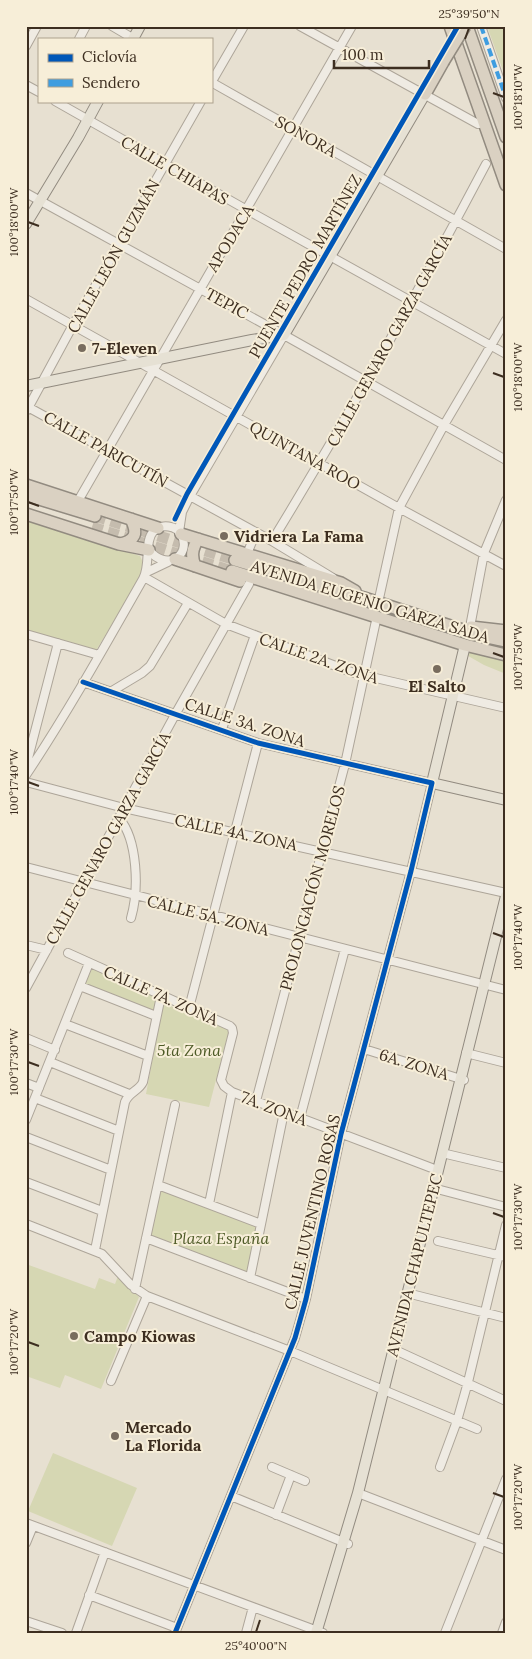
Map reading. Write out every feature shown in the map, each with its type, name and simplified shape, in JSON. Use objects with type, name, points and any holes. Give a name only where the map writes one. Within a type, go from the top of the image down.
[{"type":"highway","points":[[450,26],[506,185]]},
{"type":"highway","points":[[425,94],[466,26]]},
{"type":"highway","points":[[466,26],[506,137]]},
{"type":"highway","points":[[26,485],[130,519],[163,527]]},
{"type":"highway","points":[[26,495],[93,521],[26,507]]},
{"type":"highway","points":[[26,514],[119,544],[149,550]]},
{"type":"highway","points":[[119,544],[128,542],[134,536],[134,526],[130,519]]},
{"type":"highway","points":[[180,533],[341,583],[364,598]]},
{"type":"highway","points":[[195,566],[192,560],[192,553],[198,539]]},
{"type":"highway","points":[[173,560],[335,610],[360,611]]},
{"type":"highway","name":"AVENIDA EUGENIO GARZA SADA","points":[[506,641],[457,628],[364,598],[234,566],[360,611],[465,645],[506,655]]},
{"type":"highway","points":[[457,628],[470,627],[506,631]]},
{"type":"main road","points":[[134,38],[140,26]]},
{"type":"main road","points":[[26,386],[284,335],[425,94]]},
{"type":"main road","points":[[26,224],[97,102]]},
{"type":"main road","points":[[233,344],[239,338],[270,331],[272,328]]},
{"type":"main road","name":"CALLE JUVENTINO ROSAS","points":[[432,783],[465,645]]},
{"type":"main road","points":[[432,783],[506,800]]},
{"type":"main road","name":"AVENIDA CHAPULTEPEC","points":[[320,1632],[360,1493],[435,1189],[437,1170],[444,1153],[486,986],[506,895]]},
{"type":"main road","points":[[486,986],[506,915]]},
{"type":"main road","points":[[435,1189],[444,1153]]},
{"type":"street","points":[[26,46],[37,26]]},
{"type":"street","points":[[80,38],[86,26]]},
{"type":"street","points":[[112,26],[131,38]]},
{"type":"street","points":[[212,80],[244,26]]},
{"type":"street","points":[[300,26],[478,124]]},
{"type":"street","name":"APODACA","points":[[78,501],[352,26]]},
{"type":"street","points":[[481,26],[506,98]]},
{"type":"street","name":"SONORA","points":[[212,83],[506,248]]},
{"type":"street","points":[[26,85],[38,91]]},
{"type":"street","name":"CALLE CHIAPAS","points":[[57,102],[410,302],[506,354]]},
{"type":"street","name":"CALLE LEÓN GUZMÁN","points":[[27,408],[200,102]]},
{"type":"street","name":"CALLE GENARO GARZA GARCÍA","points":[[272,541],[366,381],[486,164]]},
{"type":"street","name":"TEPIC","points":[[26,193],[272,328],[506,460]]},
{"type":"street","name":"QUINTANA ROO","points":[[26,299],[506,566]]},
{"type":"street","points":[[378,603],[399,508],[444,425],[506,320]]},
{"type":"street","points":[[145,575],[179,556],[184,546],[180,533],[182,512],[284,335]]},
{"type":"street","name":"CALLE PARICUTÍN","points":[[27,408],[107,449],[256,532],[341,583]]},
{"type":"street","points":[[470,627],[484,553],[506,500]]},
{"type":"street","points":[[26,775],[145,575],[149,539],[154,530],[163,527],[182,512]]},
{"type":"street","points":[[163,527],[180,533]]},
{"type":"street","points":[[247,554],[256,532]]},
{"type":"street","points":[[149,550],[158,559],[163,561],[173,560]]},
{"type":"street","name":"CALLE 2A. ZONA","points":[[145,575],[188,603],[226,624],[364,676],[506,708]]},
{"type":"street","name":"CALLE GENARO GARZA GARCÍA","points":[[26,988],[176,713],[250,584]]},
{"type":"street","points":[[112,691],[150,666],[188,603]]},
{"type":"street","name":"PROLONGACIÓN MORELOS","points":[[256,1101],[345,764],[377,616]]},
{"type":"street","points":[[26,634],[99,655]]},
{"type":"street","points":[[222,729],[255,635]]},
{"type":"street","points":[[26,766],[58,643]]},
{"type":"street","name":"CALLE 3A. ZONA","points":[[83,682],[258,743],[432,783]]},
{"type":"street","points":[[189,1008],[258,743]]},
{"type":"street","name":"CALLE 4A. ZONA","points":[[26,782],[124,808],[410,871],[506,895]]},
{"type":"street","name":"CALLE JUVENTINO ROSAS","points":[[176,1630],[290,1351],[306,1299],[341,1134],[388,960],[432,783]]},
{"type":"street","points":[[119,818],[129,834],[134,868],[135,896],[131,918]]},
{"type":"street","name":"CALLE 5A. ZONA","points":[[26,867],[506,990]]},
{"type":"street","points":[[26,944],[47,950]]},
{"type":"street","points":[[300,1118],[345,949]]},
{"type":"street","name":"CALLE 7A. ZONA","points":[[68,953],[232,1028]]},
{"type":"street","points":[[26,1120],[89,963]]},
{"type":"street","points":[[80,986],[156,1016]]},
{"type":"street","points":[[95,1250],[125,1102],[129,1094],[141,1086],[161,996]]},
{"type":"street","points":[[65,1024],[148,1056]]},
{"type":"street","name":"7A. ZONA","points":[[232,1028],[233,1033],[221,1080],[224,1086],[232,1092],[437,1170]]},
{"type":"street","points":[[26,1038],[54,1050]]},
{"type":"street","name":"6A. ZONA","points":[[364,1049],[462,1079]]},
{"type":"street","name":"6A. ZONA","points":[[468,1053],[506,1063]]},
{"type":"street","points":[[50,1062],[129,1094]]},
{"type":"street","points":[[26,1083],[39,1088]]},
{"type":"street","points":[[209,1204],[232,1092]]},
{"type":"street","points":[[35,1098],[119,1131]]},
{"type":"street","points":[[135,1289],[175,1104]]},
{"type":"street","points":[[250,1278],[284,1112]]},
{"type":"street","points":[[26,1137],[111,1170]]},
{"type":"street","points":[[444,1153],[506,1168]]},
{"type":"street","points":[[26,1182],[102,1211]]},
{"type":"street","points":[[158,1185],[261,1224]]},
{"type":"street","points":[[435,1189],[506,1207]]},
{"type":"street","points":[[26,1224],[95,1250],[108,1258],[135,1289],[147,1296],[290,1351],[477,1429]]},
{"type":"street","points":[[440,1467],[457,1421],[468,1382],[484,1313],[502,1256],[506,1225]]},
{"type":"street","points":[[146,1238],[306,1299]]},
{"type":"street","points":[[438,1241],[502,1256]]},
{"type":"street","points":[[409,1293],[506,1318]]},
{"type":"street","points":[[111,1381],[147,1296]]},
{"type":"street","points":[[395,1350],[506,1401]]},
{"type":"street","points":[[272,1467],[305,1481]]},
{"type":"street","points":[[276,1514],[291,1475]]},
{"type":"street","points":[[445,1633],[481,1540],[504,1490],[506,1479]]},
{"type":"street","points":[[360,1493],[506,1550]]},
{"type":"street","points":[[231,1496],[346,1543]]},
{"type":"street","points":[[26,1543],[30,1524],[320,1632]]},
{"type":"street","points":[[76,1633],[105,1552]]},
{"type":"street","points":[[89,1595],[176,1630]]},
{"type":"street","points":[[246,1633],[254,1607]]},
{"type":"street","points":[[26,1621],[62,1633]]},
{"type":"street","points":[[502,1633],[506,1622]]},
{"type":"green space","points":[[487,26],[506,26],[506,79]]},
{"type":"green space","points":[[26,520],[140,556],[146,569],[95,652],[26,630]]},
{"type":"green space","points":[[465,645],[506,655],[506,674],[484,665],[463,653]]},
{"type":"green space","points":[[89,963],[161,996],[156,1016],[80,986]]},
{"type":"green space","name":"5ta Zona","points":[[163,1003],[229,1030],[209,1107],[146,1094]]},
{"type":"green space","name":"Plaza España","points":[[158,1185],[261,1224],[250,1278],[146,1238]]},
{"type":"green space","name":"Campo Kiowas","points":[[26,1264],[95,1289],[99,1278],[115,1284],[118,1276],[139,1297],[101,1389],[65,1375],[60,1388],[26,1376]]},
{"type":"green space","points":[[53,1453],[137,1488],[112,1546],[28,1511]]},
{"type":"tunnel","points":[[95,516],[235,560]]},
{"type":"tunnel","points":[[92,527],[232,571]]},
{"type":"marked path","points":[[481,26],[506,98]]},
{"type":"cycle path","name":"PUENTE PEDRO MARTÍNEZ","points":[[175,519],[187,494],[458,26]]},
{"type":"cycle path","points":[[83,682],[258,743],[432,783],[411,871],[341,1134],[306,1299],[295,1338],[175,1633]]},
{"type":"place","name":"7-Eleven","points":[[82,348]]},
{"type":"place","name":"Vidriera La Fama","points":[[224,536]]},
{"type":"place","name":"El Salto","points":[[437,669]]},
{"type":"place","name":"Campo Kiowas","points":[[74,1336]]},
{"type":"place","name":"Mercado La Florida","points":[[115,1436]]}]
